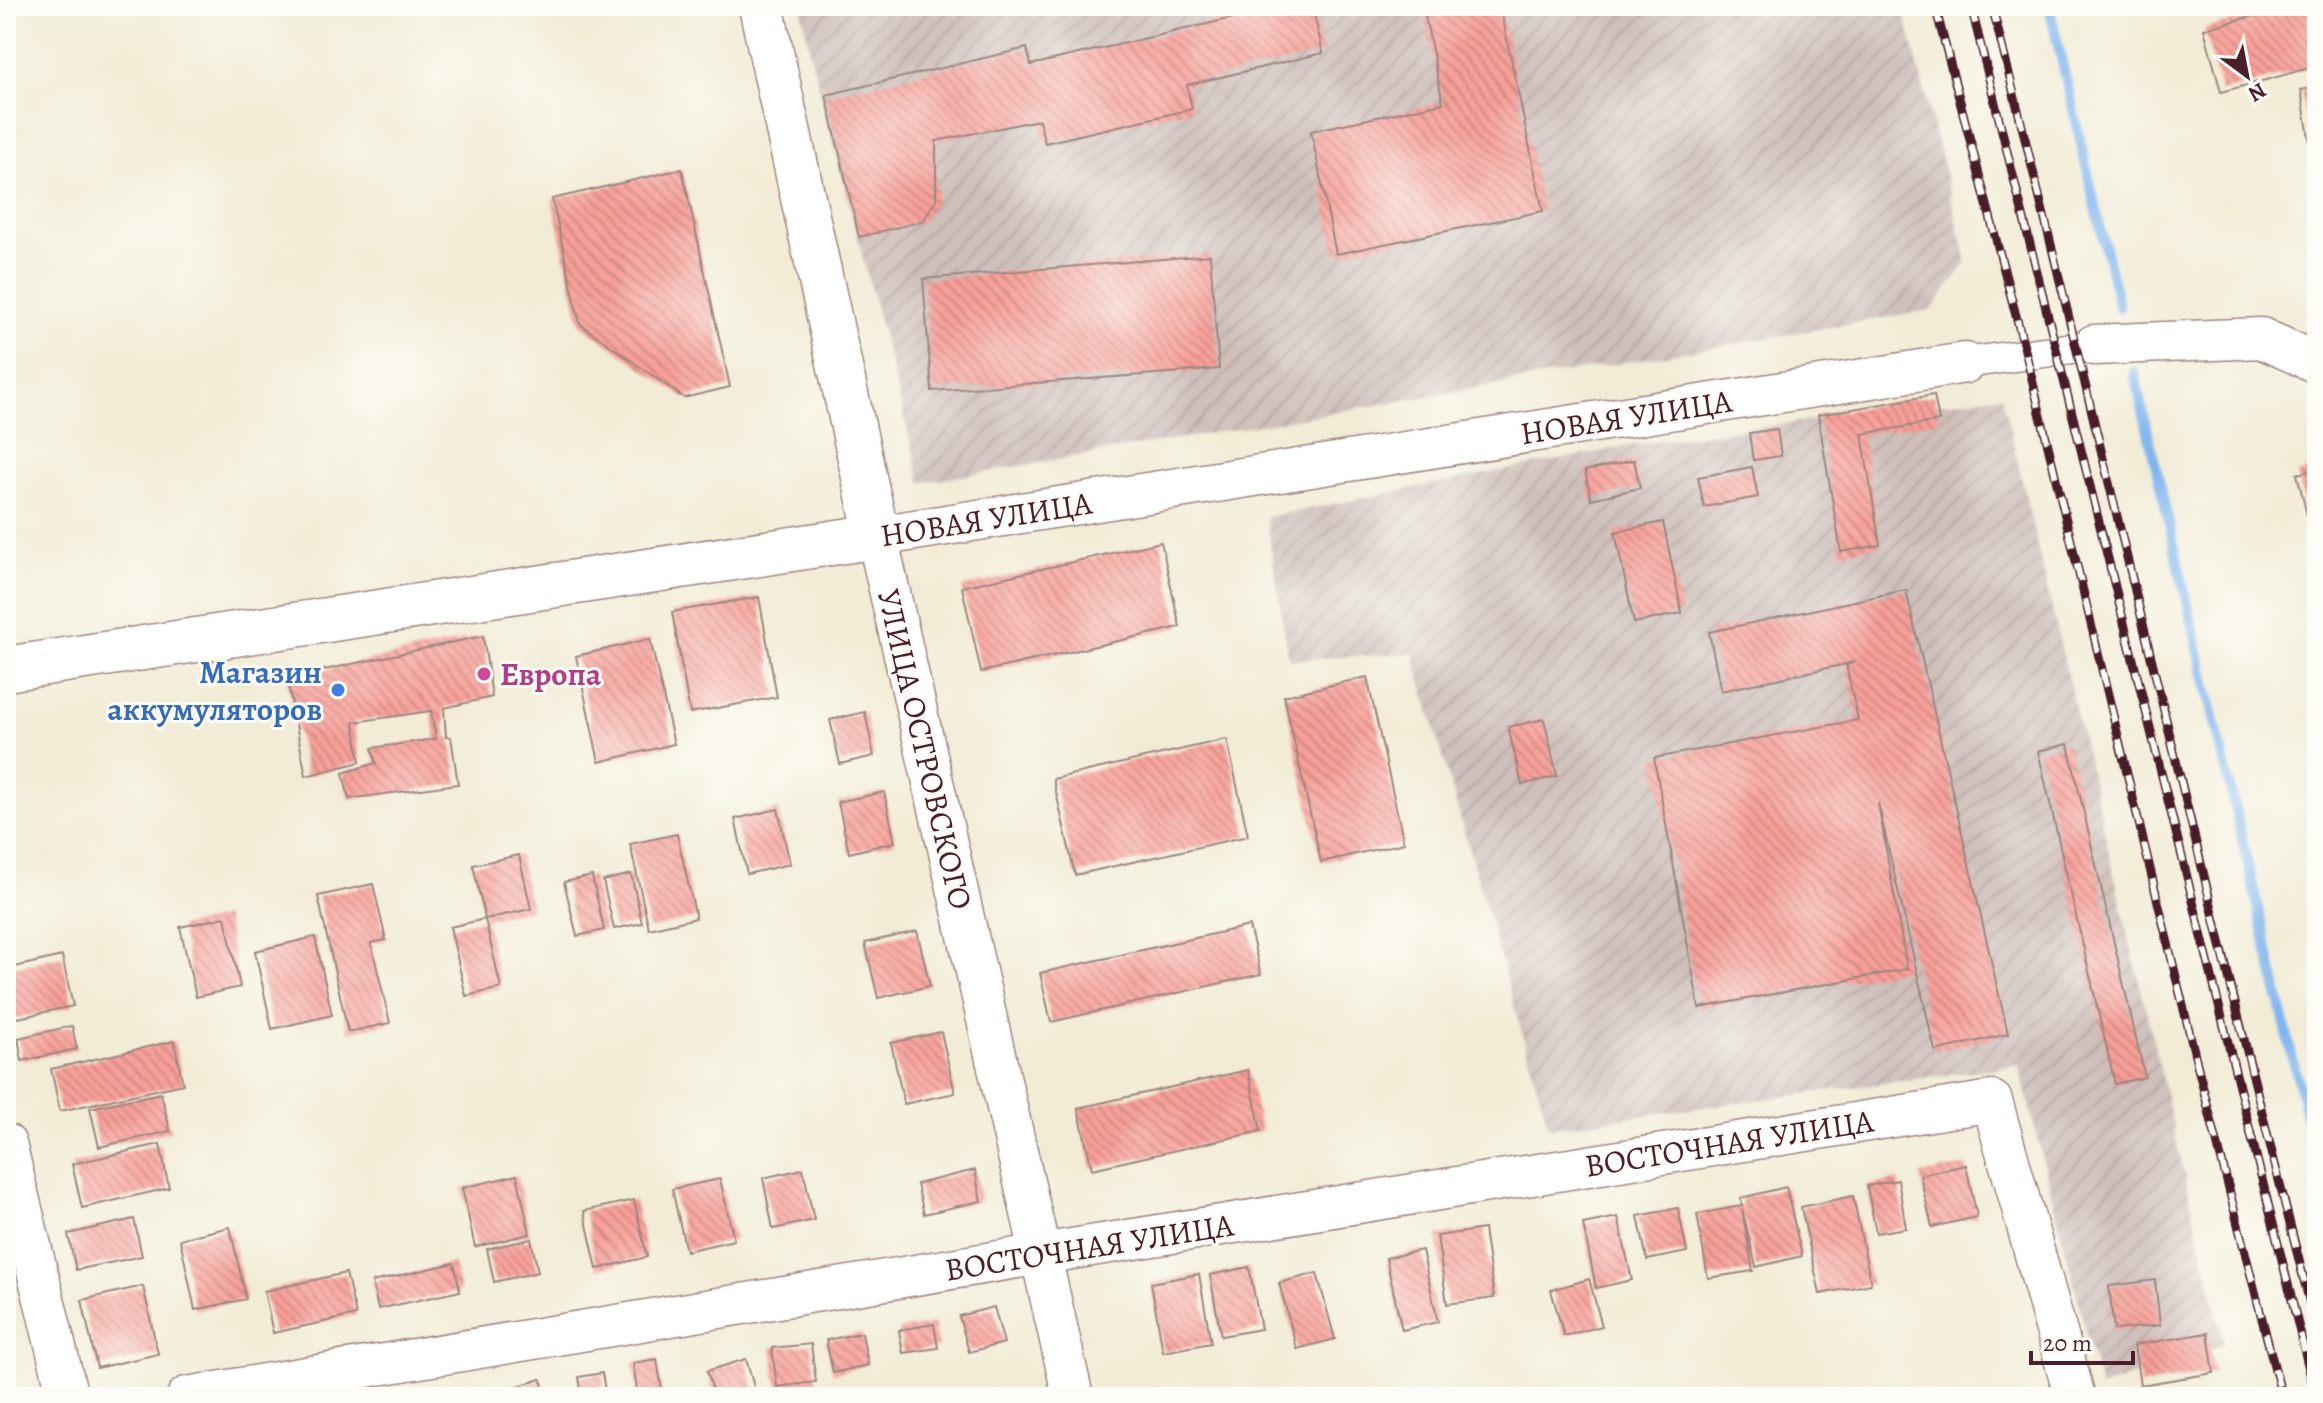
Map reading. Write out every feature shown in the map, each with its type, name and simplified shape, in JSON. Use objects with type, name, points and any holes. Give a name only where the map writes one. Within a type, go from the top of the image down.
[{"type":"street","name":"УЛИЦА ОСТРОВСКОГО","points":[[761,6],[877,536],[1073,1397]]},
{"type":"street","points":[[1965,363],[2094,345],[2261,338],[2317,363]]},
{"type":"street","name":"НОВАЯ УЛИЦА","points":[[6,669],[877,536],[1965,363]]},
{"type":"street","name":"ВОСТОЧНАЯ УЛИЦА","points":[[187,1397],[1041,1254],[1992,1101],[2075,1397]]},
{"type":"street","points":[[6,1144],[68,1397]]},
{"type":"shaded area","points":[[801,6],[1903,6],[1967,262],[1931,310],[921,483],[811,57]]},
{"type":"shaded area","points":[[2002,395],[2224,1344],[2100,1388],[2019,1065],[1549,1128],[1413,653],[1289,660],[1266,517],[1649,442]]},
{"type":"building","points":[[1284,6],[1312,6],[1323,53],[1187,85],[1192,109],[1045,143],[1039,120],[936,141],[936,200],[923,221],[859,237],[826,95],[1027,48],[1031,65]]},
{"type":"building","points":[[1423,6],[1500,6],[1543,211],[1336,254],[1311,131],[1443,103]]},
{"type":"building","points":[[2291,6],[2308,6],[2317,38],[2317,66],[2221,92],[2204,29]]},
{"type":"building","points":[[2317,87],[2317,172],[2315,172],[2301,90]]},
{"type":"building","points":[[682,169],[730,387],[684,398],[580,324],[552,199]]},
{"type":"building","points":[[1210,255],[1219,369],[932,391],[923,279]]},
{"type":"building","points":[[1934,395],[1939,421],[1862,434],[1880,545],[1841,552],[1818,415]]},
{"type":"building","points":[[1777,429],[1781,456],[1753,460],[1749,433]]},
{"type":"building","points":[[1634,460],[1640,488],[1591,499],[1585,471]]},
{"type":"building","points":[[1752,467],[1758,497],[1704,507],[1698,477]]},
{"type":"building","points":[[2317,469],[2317,552],[2316,552],[2297,474]]},
{"type":"building","points":[[1663,522],[1682,613],[1634,623],[1615,532]]},
{"type":"building","points":[[1161,542],[1180,627],[981,672],[962,587]]},
{"type":"building","points":[[1906,590],[2008,1034],[1935,1051],[1878,803],[1907,969],[1699,1008],[1654,758],[1858,720],[1846,665],[1855,662],[1721,691],[1709,632]]},
{"type":"building","points":[[759,597],[777,697],[690,713],[672,612]]},
{"type":"building","points":[[483,636],[492,697],[444,708],[446,737],[451,737],[458,784],[349,799],[343,773],[376,763],[372,748],[436,739],[431,711],[354,722],[360,762],[306,776],[287,678]]},
{"type":"building","points":[[650,639],[674,744],[599,762],[576,656]]},
{"type":"building","points":[[1367,677],[1404,843],[1321,862],[1284,696]]},
{"type":"building","points":[[865,712],[874,756],[840,764],[830,720]]},
{"type":"building","points":[[1544,719],[1557,776],[1522,785],[1508,727]]},
{"type":"building","points":[[1227,739],[1248,836],[1075,875],[1053,779]]},
{"type":"building","points":[[2068,744],[2145,1077],[2115,1084],[2038,751]]},
{"type":"building","points":[[884,792],[895,842],[849,853],[838,802]]},
{"type":"building","points":[[778,809],[790,864],[747,874],[735,819]]},
{"type":"building","points":[[677,834],[696,918],[649,929],[630,844]]},
{"type":"building","points":[[519,855],[531,909],[485,919],[473,865]]},
{"type":"building","points":[[631,874],[642,923],[614,929],[603,881]]},
{"type":"building","points":[[592,876],[604,930],[577,936],[564,882]]},
{"type":"building","points":[[373,884],[386,940],[371,943],[390,1023],[348,1032],[318,896]]},
{"type":"building","points":[[225,917],[240,987],[196,997],[180,927]]},
{"type":"building","points":[[485,919],[501,988],[466,996],[450,927]]},
{"type":"building","points":[[1249,926],[1261,974],[1051,1022],[1040,973]]},
{"type":"building","points":[[917,931],[930,986],[878,998],[865,943]]},
{"type":"building","points":[[315,937],[332,1015],[272,1029],[255,951]]},
{"type":"building","points":[[62,956],[73,1006],[13,1019],[6,988],[6,969]]},
{"type":"building","points":[[72,1026],[77,1049],[22,1061],[18,1038]]},
{"type":"building","points":[[941,1032],[955,1093],[904,1104],[891,1043]]},
{"type":"building","points":[[174,1041],[183,1084],[60,1111],[51,1069]]},
{"type":"building","points":[[1248,1070],[1261,1131],[1092,1169],[1078,1108]]},
{"type":"building","points":[[161,1093],[170,1131],[99,1147],[90,1108]]},
{"type":"building","points":[[160,1144],[169,1188],[82,1208],[72,1164]]},
{"type":"building","points":[[1966,1165],[1977,1217],[1932,1227],[1920,1175]]},
{"type":"building","points":[[803,1169],[814,1220],[773,1229],[763,1178]]},
{"type":"building","points":[[975,1170],[981,1201],[924,1214],[917,1184]]},
{"type":"building","points":[[517,1175],[530,1234],[475,1247],[462,1188]]},
{"type":"building","points":[[720,1179],[734,1240],[686,1251],[672,1189]]},
{"type":"building","points":[[1898,1180],[1906,1228],[1876,1233],[1867,1186]]},
{"type":"building","points":[[1786,1187],[1802,1256],[1756,1267],[1742,1209],[1753,1271],[1708,1278],[1697,1214],[1742,1206],[1741,1198]]},
{"type":"building","points":[[1853,1196],[1871,1284],[1820,1294],[1801,1207]]},
{"type":"building","points":[[634,1200],[647,1257],[597,1269],[584,1211]]},
{"type":"building","points":[[1678,1208],[1687,1252],[1647,1260],[1638,1216]]},
{"type":"building","points":[[1618,1217],[1632,1280],[1596,1288],[1583,1224]]},
{"type":"building","points":[[134,1219],[142,1256],[76,1270],[68,1234]]},
{"type":"building","points":[[230,1227],[246,1299],[195,1310],[180,1239]]},
{"type":"building","points":[[1484,1229],[1494,1298],[1447,1304],[1437,1236]]},
{"type":"building","points":[[531,1239],[538,1272],[494,1282],[487,1249]]},
{"type":"building","points":[[1422,1250],[1438,1322],[1402,1330],[1386,1258]]},
{"type":"building","points":[[454,1263],[460,1291],[378,1309],[372,1282]]},
{"type":"building","points":[[1249,1267],[1261,1329],[1221,1336],[1210,1275]]},
{"type":"building","points":[[346,1273],[356,1315],[273,1333],[264,1291]]},
{"type":"building","points":[[1317,1273],[1335,1339],[1297,1349],[1279,1283]]},
{"type":"building","points":[[1199,1274],[1211,1343],[1163,1352],[1151,1283]]},
{"type":"building","points":[[1589,1279],[1602,1326],[1564,1336],[1551,1290]]},
{"type":"building","points":[[2155,1280],[2160,1325],[2114,1330],[2109,1286]]},
{"type":"building","points":[[143,1286],[158,1354],[97,1368],[82,1300]]},
{"type":"building","points":[[994,1307],[1004,1343],[969,1352],[959,1316]]},
{"type":"building","points":[[934,1324],[938,1348],[903,1353],[899,1330]]},
{"type":"building","points":[[862,1333],[868,1365],[833,1373],[826,1340]]},
{"type":"building","points":[[2208,1333],[2214,1373],[2140,1385],[2134,1345]]},
{"type":"building","points":[[811,1344],[816,1382],[777,1387],[772,1348]]},
{"type":"building","points":[[657,1359],[663,1397],[638,1397],[633,1363]]},
{"type":"building","points":[[746,1359],[755,1390],[731,1397],[715,1397],[707,1371]]},
{"type":"building","points":[[602,1373],[606,1397],[582,1397],[579,1377]]},
{"type":"building","points":[[541,1379],[546,1397],[513,1397],[511,1388]]},
{"type":"waterway","points":[[2049,6],[2119,307]]},
{"type":"waterway","points":[[2134,372],[2317,1163]]},
{"type":"railway","points":[[1935,6],[2026,354],[2198,1068],[2282,1397]]},
{"type":"railway","points":[[1971,6],[2316,1397]]},
{"type":"railway","points":[[1992,6],[2317,1331]]},
{"type":"place","name":"Европа","points":[[484,674]]},
{"type":"place","name":"Магазин аккумуляторов","points":[[338,690]]}]
